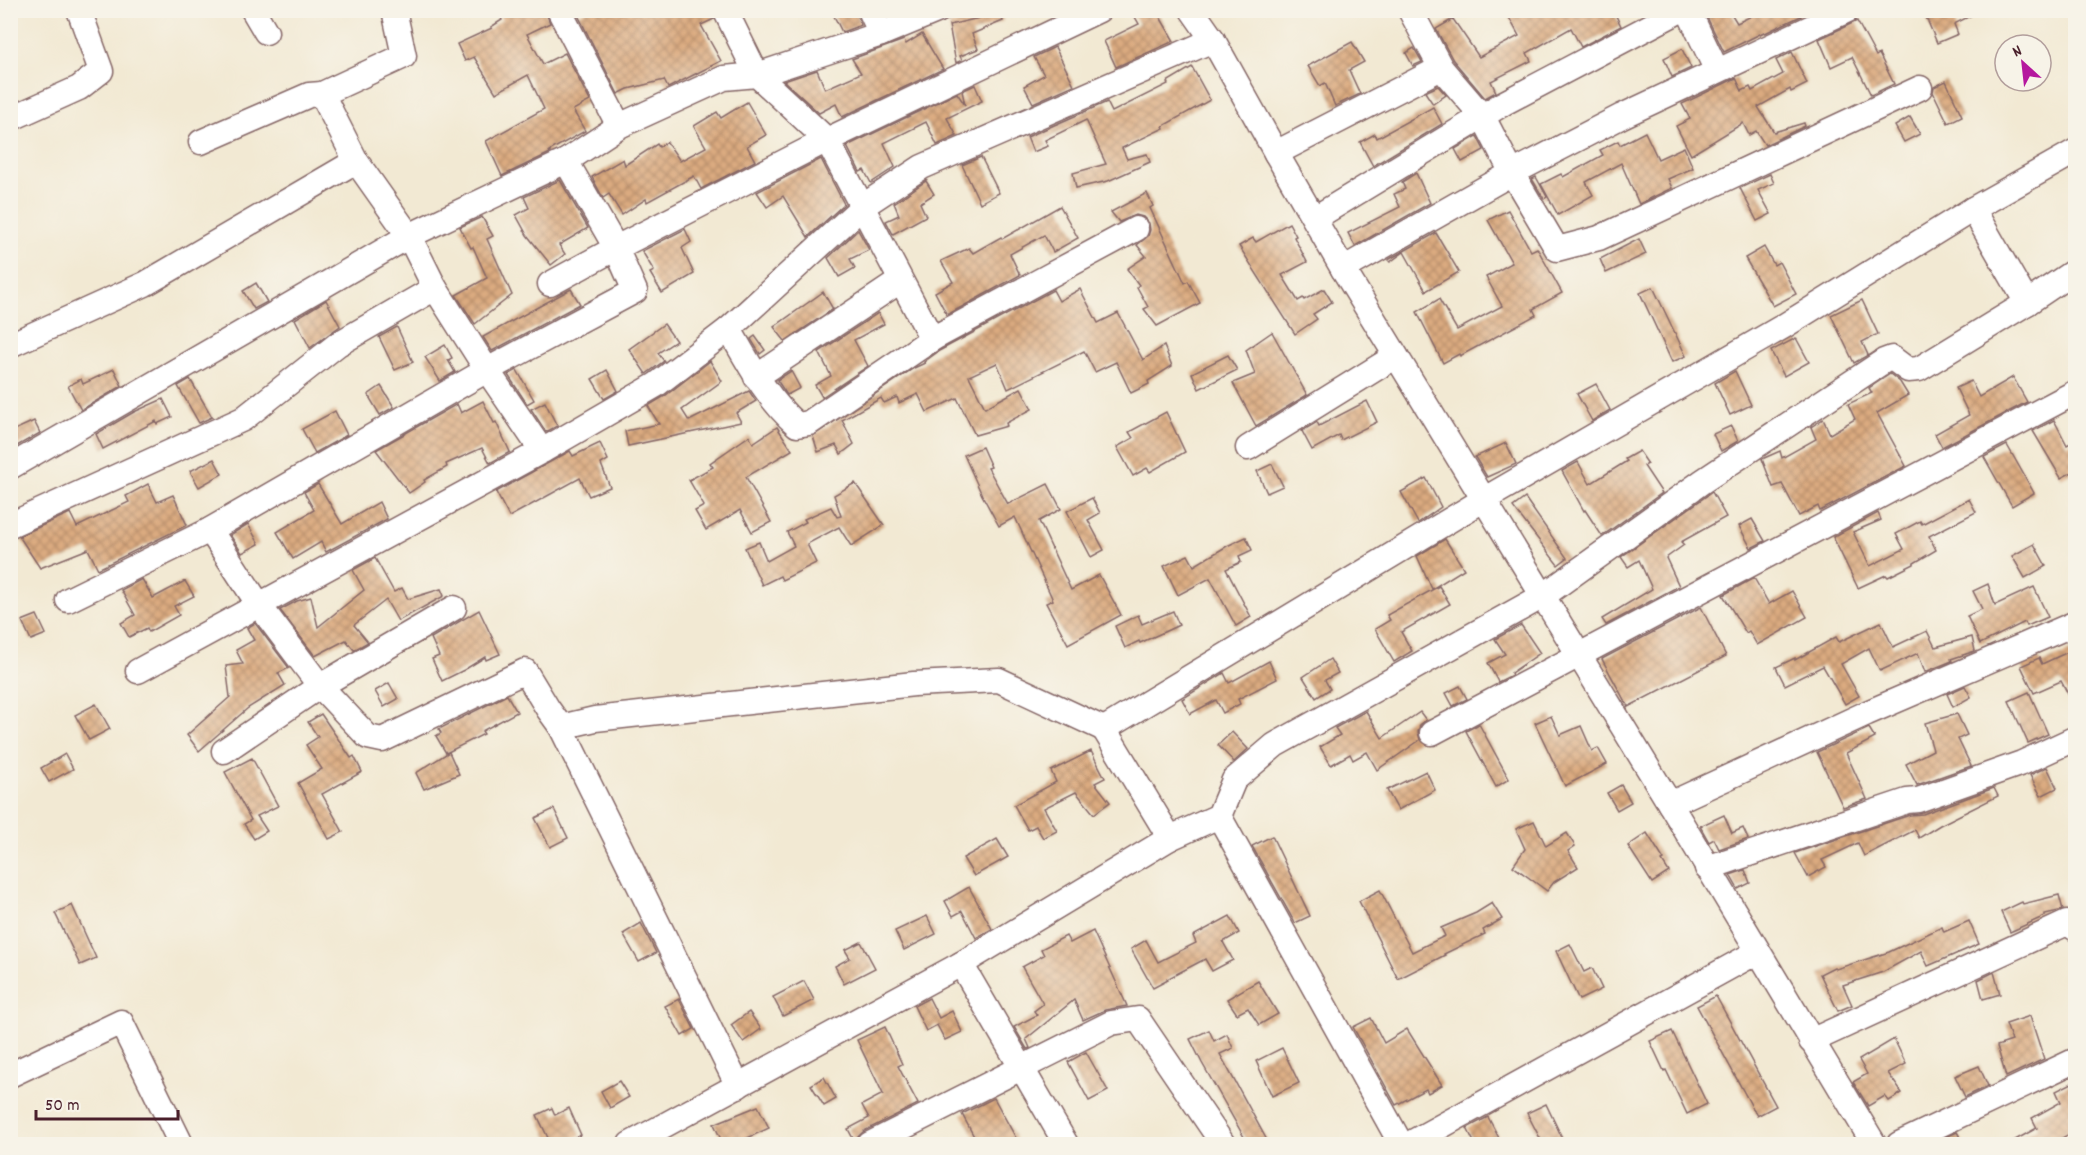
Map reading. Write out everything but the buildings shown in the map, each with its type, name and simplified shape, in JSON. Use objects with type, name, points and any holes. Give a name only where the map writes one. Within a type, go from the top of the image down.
[{"type":"street","points":[[10,119],[79,88],[101,71],[79,10]]},
{"type":"street","points":[[253,10],[266,32]]},
{"type":"street","points":[[201,142],[309,95],[322,94],[404,56],[394,10]]},
{"type":"street","points":[[559,10],[619,126]]},
{"type":"street","points":[[725,10],[758,75],[827,140],[932,339]]},
{"type":"street","points":[[870,10],[881,34]]},
{"type":"street","points":[[10,467],[409,236],[566,161],[619,126],[724,78],[758,75],[881,34],[939,10]]},
{"type":"street","points":[[550,284],[827,140],[1099,10]]},
{"type":"street","points":[[1192,10],[1213,40],[1275,153],[1343,269],[1670,804],[1810,1041],[1874,1144]]},
{"type":"street","points":[[1410,10],[1420,33],[1441,68],[1483,117],[1512,173],[1557,249],[1599,238],[1920,88]]},
{"type":"street","points":[[1315,218],[1483,117],[1681,10]]},
{"type":"street","points":[[1688,10],[1717,72]]},
{"type":"street","points":[[1343,269],[1512,173],[1622,116],[1848,10]]},
{"type":"street","points":[[138,671],[542,451],[656,385],[729,329],[863,206],[922,166],[1213,40]]},
{"type":"street","points":[[1275,153],[1441,68]]},
{"type":"street","points":[[322,94],[356,161],[409,236],[435,288],[542,451]]},
{"type":"street","points":[[1104,729],[1483,500],[1785,326],[1973,209],[2076,151]]},
{"type":"street","points":[[10,345],[145,284],[356,161]]},
{"type":"street","points":[[68,600],[210,530],[487,370],[635,291],[616,248],[566,161]]},
{"type":"street","points":[[1973,209],[2027,303]]},
{"type":"street","points":[[729,329],[756,377],[780,410],[797,425],[809,423],[932,339],[1136,229]]},
{"type":"street","points":[[630,1144],[961,964],[1170,838],[1219,816],[1234,780],[1275,745],[1543,596],[1703,481],[1884,361],[1892,358],[1908,370],[1919,369],[2076,270]]},
{"type":"street","points":[[756,377],[900,281]]},
{"type":"street","points":[[11,522],[243,419],[339,344],[435,288]]},
{"type":"street","points":[[1248,448],[1396,356]]},
{"type":"street","points":[[1432,733],[2076,392]]},
{"type":"street","points":[[210,530],[260,605],[320,686],[368,737],[382,740],[525,670],[561,727],[738,1086]]},
{"type":"street","points":[[224,751],[320,686],[454,608]]},
{"type":"street","points":[[1670,804],[1867,713],[2076,622]]},
{"type":"street","points":[[561,727],[595,719],[902,685],[999,680],[1104,729],[1170,838]]},
{"type":"street","points":[[1707,868],[1907,801],[1918,800],[2022,763],[2076,738]]},
{"type":"street","points":[[1219,816],[1401,1144]]},
{"type":"street","points":[[1810,1041],[2067,923],[2076,929]]},
{"type":"street","points":[[1409,1144],[1757,952]]},
{"type":"street","points":[[961,964],[1066,1144]]},
{"type":"street","points":[[870,1144],[1111,1023],[1148,1021],[1223,1144]]},
{"type":"street","points":[[10,1075],[121,1022],[181,1144]]},
{"type":"street","points":[[1899,1144],[2076,1060]]}]
